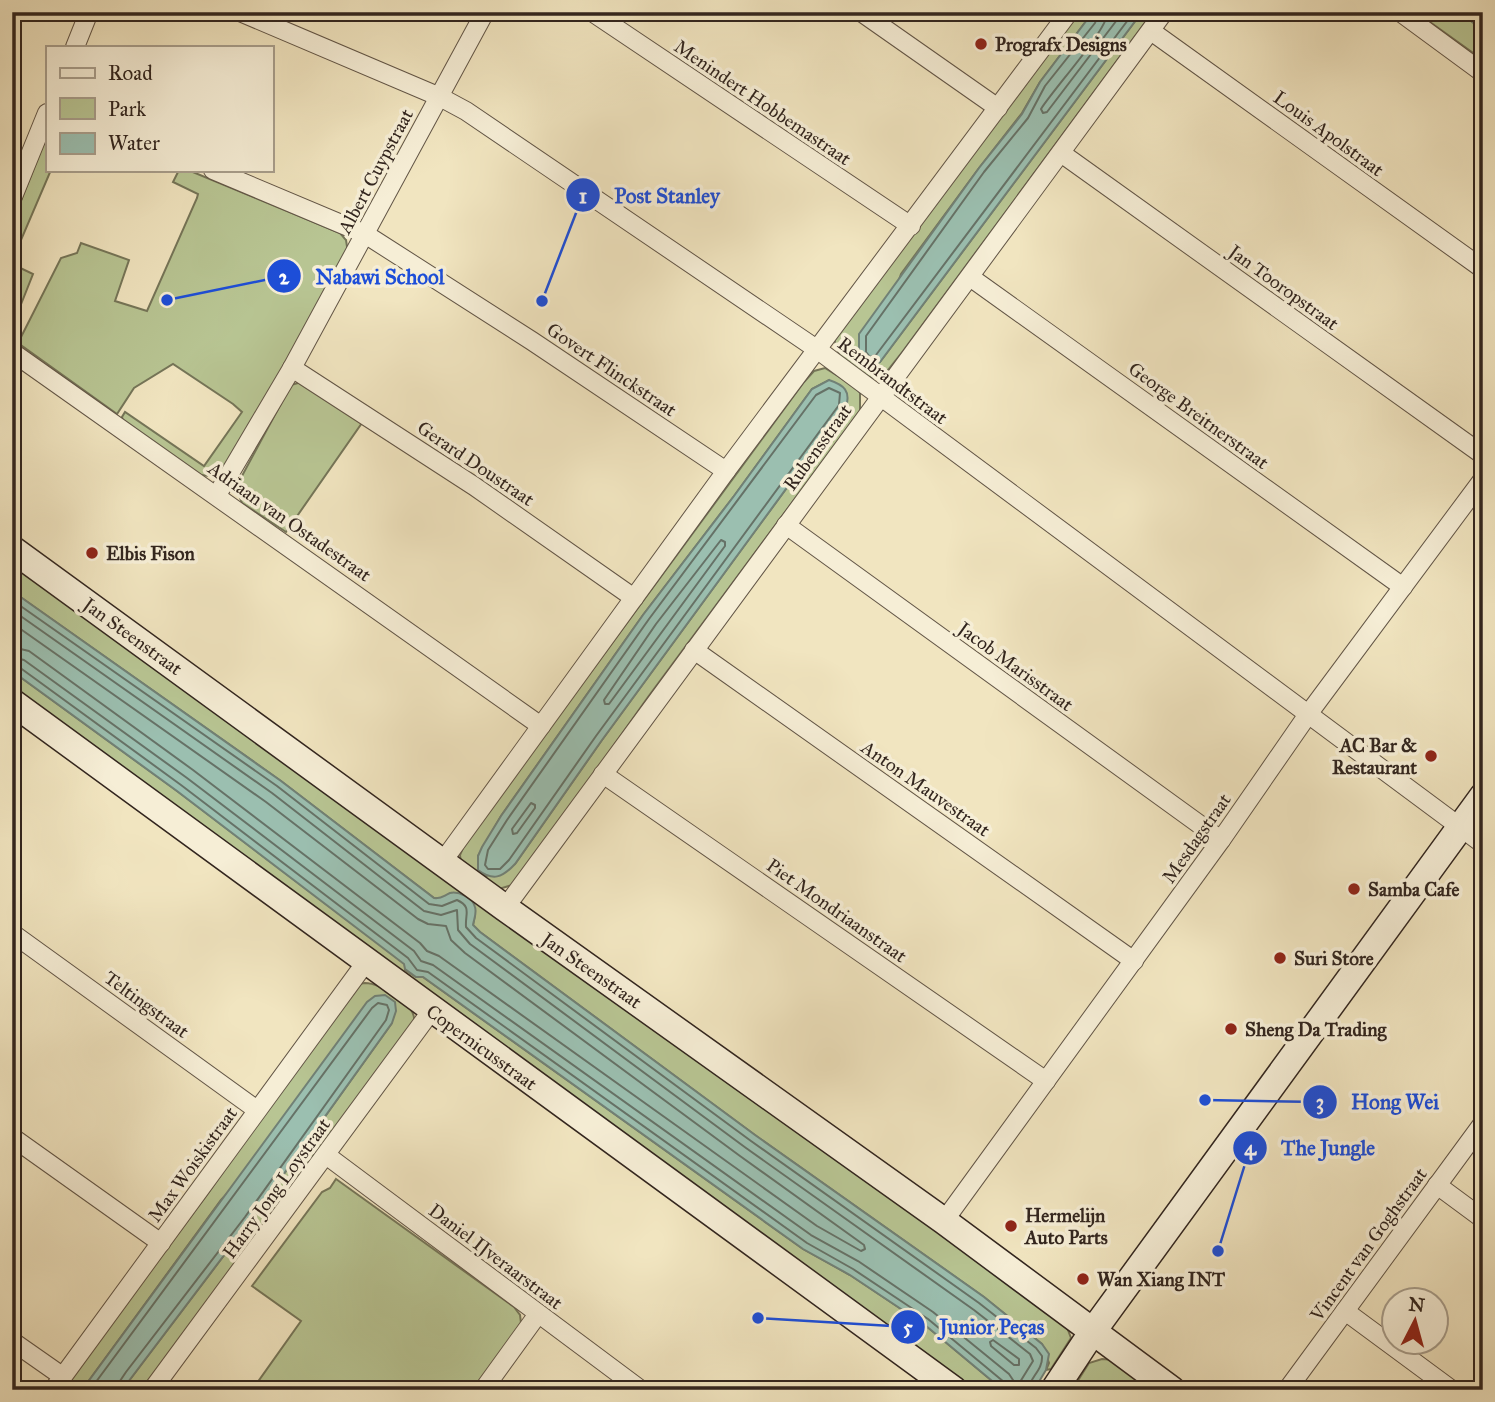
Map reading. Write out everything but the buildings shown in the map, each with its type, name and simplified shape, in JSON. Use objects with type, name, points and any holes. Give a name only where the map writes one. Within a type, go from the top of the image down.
[{"type":"street","points":[[75,46],[89,12]]},
{"type":"street","name":"Rembrandtstraat","points":[[240,12],[440,97],[466,111],[818,350],[1483,844]]},
{"type":"street","name":"Albert Cuypstraat","points":[[218,495],[292,368],[485,12]]},
{"type":"street","name":"Menindert Hobbemastraat","points":[[592,12],[911,226]]},
{"type":"street","points":[[861,12],[998,108]]},
{"type":"street","points":[[443,861],[726,471],[1069,12]]},
{"type":"street","name":"Rubensstraat","points":[[505,908],[1164,12]]},
{"type":"street","points":[[1400,12],[1483,73]]},
{"type":"street","name":"Louis Apolstraat","points":[[1151,31],[1483,269]]},
{"type":"street","points":[[12,199],[46,115]]},
{"type":"street","name":"Jan Tooropstraat","points":[[1061,153],[1483,455]]},
{"type":"street","name":"Govert Flinckstraat","points":[[218,172],[365,234],[532,341],[726,471]]},
{"type":"street","name":"George Breitnerstraat","points":[[970,277],[1403,587]]},
{"type":"street","name":"Adriaan van Ostadestraat","points":[[12,352],[218,495],[541,726]]},
{"type":"street","name":"Gerard Doustraat","points":[[292,368],[474,486],[634,598]]},
{"type":"street","name":"Mesdagstraat","points":[[944,1221],[1221,840],[1309,713],[1483,479]]},
{"type":"street","name":"Jacob Marisstraat","points":[[786,525],[1221,840]]},
{"type":"street","name":"Jan Steenstraat","points":[[12,549],[505,908],[944,1221],[1171,1390]]},
{"type":"street","name":"Anton Mauvestraat","points":[[694,650],[1134,961]]},
{"type":"street","name":"Copernicusstraat","points":[[12,702],[954,1390]]},
{"type":"street","name":"Piet Mondriaanstraat","points":[[603,774],[1046,1081]]},
{"type":"street","points":[[1054,1390],[1093,1331],[1483,796]]},
{"type":"street","name":"Teltingstraat","points":[[12,933],[257,1110]]},
{"type":"street","name":"Max Woiskistraat","points":[[57,1383],[366,962]]},
{"type":"street","name":"Harry Jong Loystraat","points":[[152,1390],[432,1010]]},
{"type":"street","name":"Vincent van Goghstraat","points":[[1287,1390],[1483,1123]]},
{"type":"street","points":[[12,1137],[161,1243]]},
{"type":"street","name":"Daniel IJveraarstraat","points":[[326,1155],[640,1390]]},
{"type":"street","points":[[1437,1185],[1483,1219]]},
{"type":"street","points":[[1345,1311],[1452,1390]]},
{"type":"street","points":[[483,1390],[538,1314]]},
{"type":"street","points":[[12,1341],[57,1383]]},
{"type":"green space","points":[[1076,12],[1093,12],[1040,82],[1022,113],[901,274],[870,366],[880,362],[1142,12],[1153,12],[903,351],[884,375],[867,377],[840,357],[834,339]]},
{"type":"green space","points":[[1416,12],[1459,12],[1483,30],[1483,60]]},
{"type":"green space","points":[[46,138],[46,172],[50,172],[12,261],[12,223]]},
{"type":"green space","points":[[178,172],[193,172],[340,233],[346,240],[348,253],[226,470],[211,476],[195,473],[178,463],[123,421],[122,417],[125,412],[204,466],[242,412],[233,404],[173,364],[134,388],[117,414],[18,343],[61,258],[77,253],[81,243],[129,260],[115,301],[147,311],[198,194],[173,182]]},
{"type":"green space","points":[[12,264],[33,274],[12,327]]},
{"type":"green space","points":[[825,368],[857,388],[860,393],[860,411],[648,697],[520,878],[512,885],[499,889],[461,863],[460,855],[465,843],[814,371]],"holes":[[[829,380],[846,407],[602,740],[515,864],[486,876],[478,870],[478,856],[501,816],[643,615],[812,389]]]},
{"type":"green space","points":[[305,383],[364,420],[286,532],[242,503],[236,487],[291,385]]},
{"type":"green space","points":[[12,555],[1066,1325],[1071,1338],[1051,1369],[1046,1370],[1049,1363],[1042,1344],[984,1297],[755,1135],[480,932],[473,925],[475,915],[451,893],[441,899],[434,898],[281,781],[12,591]]},
{"type":"green space","points":[[12,671],[177,791],[405,964],[405,970],[416,977],[423,977],[803,1249],[850,1275],[925,1325],[1003,1390],[974,1390],[665,1171],[12,691]]},
{"type":"green space","points":[[358,984],[380,987],[404,1002],[413,1014],[414,1021],[142,1390],[122,1390],[250,1221],[392,1023],[221,1200],[82,1390],[62,1390],[209,1192],[346,996]]},
{"type":"green space","points":[[336,1179],[514,1307],[520,1315],[521,1323],[476,1390],[252,1390],[301,1321],[252,1286],[322,1192],[330,1188]]},
{"type":"green space","points":[[1102,1359],[1114,1360],[1160,1390],[1110,1390],[1091,1386],[1084,1390],[1072,1390],[1089,1363]]},
{"type":"water","points":[[1093,12],[1142,12],[880,362],[870,366],[859,357],[859,334],[979,168],[1022,114],[1040,82]]},
{"type":"water","points":[[1459,12],[1483,12],[1483,30]]},
{"type":"water","points":[[829,380],[845,389],[848,397],[846,407],[602,740],[515,864],[506,872],[493,877],[478,870],[478,856],[501,816],[643,615],[812,389]]},
{"type":"water","points":[[12,591],[281,781],[434,898],[454,893],[469,898],[476,909],[473,925],[480,932],[755,1135],[984,1297],[1042,1344],[1049,1354],[1046,1370],[1034,1390],[1003,1390],[925,1325],[850,1275],[803,1249],[423,977],[416,977],[405,969],[404,964],[177,791],[12,671]]},
{"type":"water","points":[[385,995],[395,1002],[396,1011],[392,1023],[250,1221],[122,1390],[82,1390],[367,1002],[375,996]]},
{"type":"place","name":"Prografx Designs","points":[[981,44]]},
{"type":"place","name":"Nabawi School","points":[[167,300]]},
{"type":"place","name":"Post Stanley","points":[[542,301]]},
{"type":"place","name":"Elbis Fison","points":[[92,553]]},
{"type":"place","name":"AC Bar & Restaurant","points":[[1431,756]]},
{"type":"place","name":"Samba Cafe","points":[[1354,889]]},
{"type":"place","name":"Suri Store","points":[[1280,958]]},
{"type":"place","name":"Sheng Da Trading","points":[[1231,1029]]},
{"type":"place","name":"Hong Wei","points":[[1205,1100]]},
{"type":"place","name":"Hermelijn Auto Parts","points":[[1011,1226]]},
{"type":"place","name":"The Jungle","points":[[1218,1251]]},
{"type":"place","name":"Wan Xiang INT","points":[[1083,1279]]},
{"type":"place","name":"Junior Peças","points":[[758,1318]]}]
